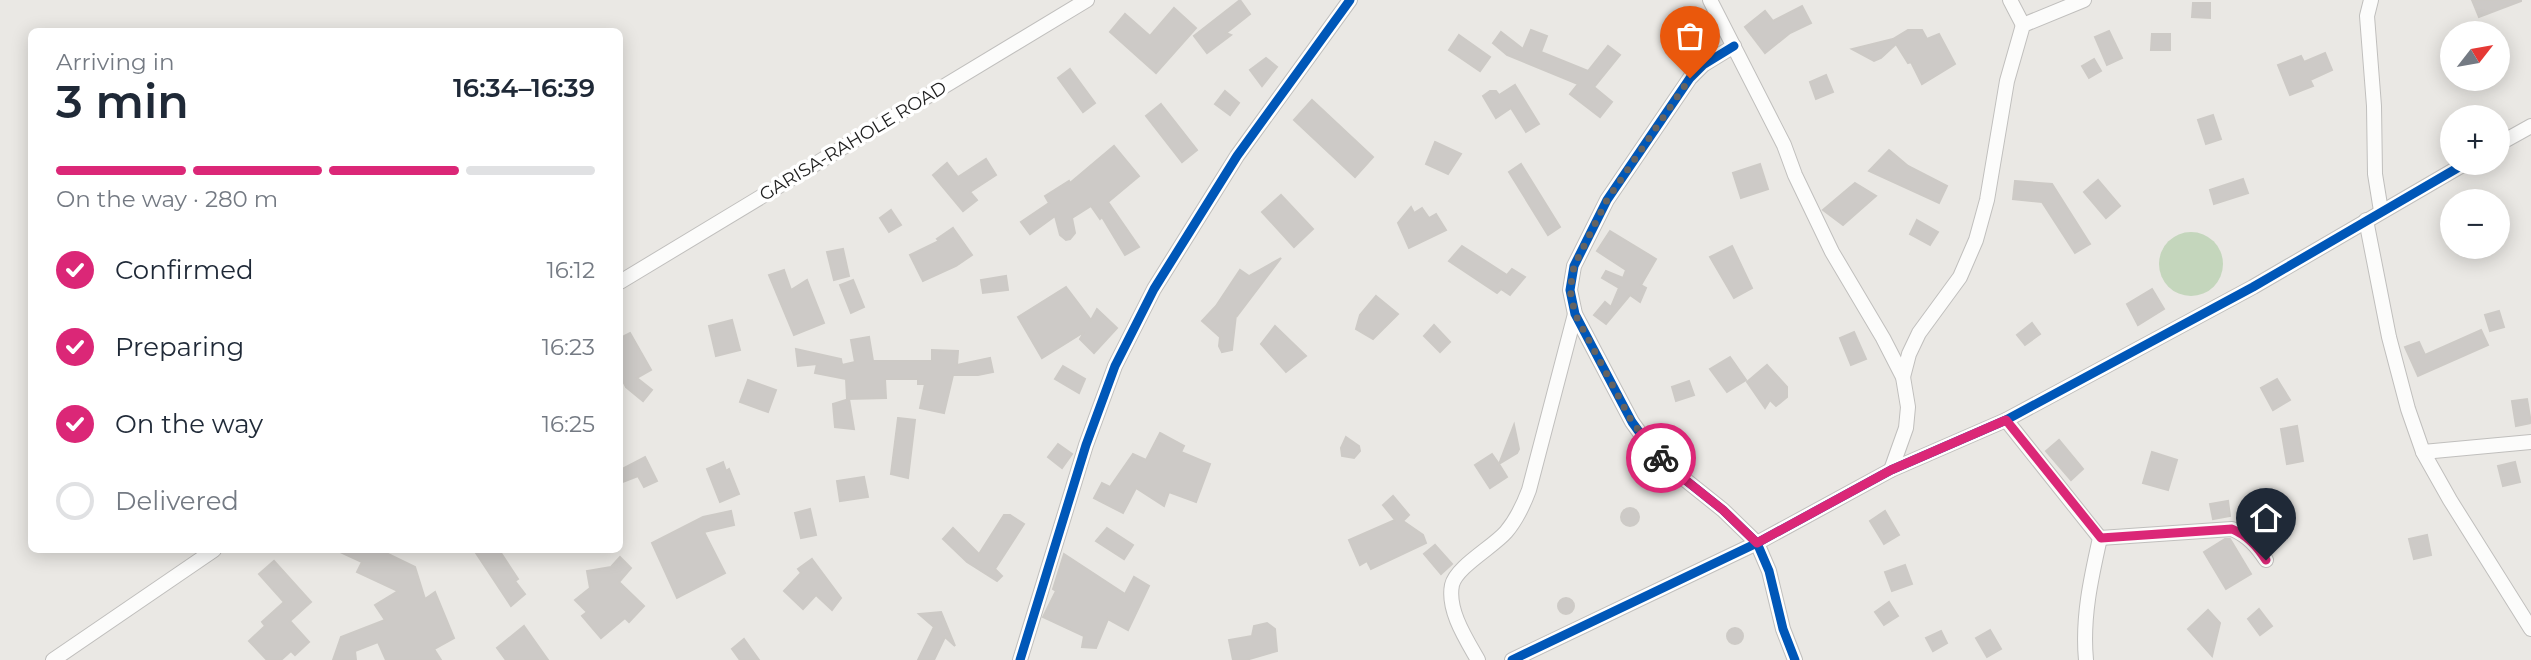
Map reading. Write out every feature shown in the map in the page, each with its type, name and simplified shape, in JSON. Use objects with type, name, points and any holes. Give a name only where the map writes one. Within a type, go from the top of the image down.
[{"type":"street","name":"GARISA-RAHOLE ROAD","points":[[623,280],[1087,0]]},
{"type":"street","points":[[1020,660],[1086,445],[1115,366],[1154,289],[1237,156],[1350,0]]},
{"type":"street","points":[[1710,0],[1784,145],[1795,176],[1832,252],[1903,377],[1908,407],[1906,428],[1891,470]]},
{"type":"street","points":[[1903,377],[1909,354],[1919,333],[1960,276],[1976,240],[1987,200],[2007,81],[2023,25],[2010,0]]},
{"type":"street","points":[[2023,25],[2084,0]]},
{"type":"street","points":[[2371,0],[2367,16],[2374,106],[2375,174],[2381,211]]},
{"type":"street","points":[[1734,46],[1703,65],[1690,78],[1607,200],[1574,266],[1570,290],[1575,314],[1632,422],[1650,447],[1757,543],[1769,571],[1783,629],[1796,660]]},
{"type":"street","points":[[2510,138],[2531,126]]},
{"type":"street","points":[[1511,660],[1757,543],[1891,470],[2006,420],[2253,287],[2445,175]]},
{"type":"street","points":[[2366,220],[2389,337],[2408,409],[2423,452],[2531,629]]},
{"type":"street","points":[[1478,660],[1457,619],[1452,600],[1452,583],[1464,568],[1504,534],[1520,513],[1529,490],[1575,314]]},
{"type":"street","points":[[2006,420],[2101,538]]},
{"type":"street","points":[[2423,452],[2531,442]]},
{"type":"street","points":[[2101,538],[2232,529],[2244,534],[2266,560]]},
{"type":"street","points":[[2086,660],[2084,641],[2088,593],[2101,538]]},
{"type":"street","points":[[53,660],[210,553]]},
{"type":"green space","points":[[2191,232],[2203,234],[2214,241],[2221,252],[2221,276],[2214,287],[2203,294],[2191,296],[2179,294],[2168,287],[2161,276],[2159,264],[2161,252],[2168,241],[2179,234]]},
{"type":"building","points":[[1240,0],[1250,14],[1226,33],[1231,35],[1207,53],[1194,36]]},
{"type":"building","points":[[2472,0],[2521,0],[2521,1],[2479,17]]},
{"type":"building","points":[[2193,3],[2210,3],[2210,18],[2192,17]]},
{"type":"building","points":[[1802,6],[1811,23],[1790,33],[1765,53],[1745,27],[1765,11],[1773,21]]},
{"type":"building","points":[[1174,8],[1196,28],[1156,73],[1110,32],[1125,14],[1150,36]]},
{"type":"building","points":[[1531,30],[1547,36],[1541,52],[1588,71],[1608,46],[1620,55],[1594,87],[1612,102],[1600,117],[1570,94],[1578,84],[1507,55],[1493,43],[1501,32],[1523,49]]},
{"type":"building","points":[[1908,30],[1922,30],[1927,39],[1939,34],[1955,64],[1922,84],[1911,62],[1908,63],[1896,44],[1874,61],[1852,49],[1893,39]]},
{"type":"building","points":[[2109,31],[2122,58],[2107,65],[2095,37]]},
{"type":"building","points":[[2152,34],[2170,34],[2170,50],[2151,50]]},
{"type":"building","points":[[1459,35],[1490,57],[1480,71],[1449,50]]},
{"type":"building","points":[[2325,53],[2332,70],[2310,80],[2313,86],[2290,95],[2278,65],[2301,56],[2304,62]]},
{"type":"building","points":[[1266,58],[1277,67],[1262,86],[1250,70]]},
{"type":"building","points":[[2094,59],[2101,71],[2089,78],[2082,66]]},
{"type":"building","points":[[1070,69],[1095,103],[1083,112],[1058,78]]},
{"type":"building","points":[[1826,75],[1833,92],[1816,99],[1810,82]]},
{"type":"building","points":[[1515,85],[1539,124],[1526,132],[1511,108],[1496,118],[1483,96],[1490,91],[1496,91],[1499,95]]},
{"type":"building","points":[[1225,91],[1239,103],[1230,115],[1215,104]]},
{"type":"building","points":[[1312,100],[1373,157],[1355,177],[1294,120]]},
{"type":"building","points":[[1161,104],[1197,150],[1182,162],[1146,116]]},
{"type":"building","points":[[2213,115],[2221,139],[2206,144],[2198,120]]},
{"type":"building","points":[[1435,142],[1461,154],[1448,174],[1426,164]]},
{"type":"building","points":[[1114,146],[1139,176],[1108,202],[1139,247],[1125,255],[1102,217],[1100,219],[1091,206],[1072,218],[1075,233],[1070,239],[1066,240],[1060,235],[1055,216],[1030,234],[1021,222],[1049,203],[1045,196],[1069,181],[1070,183]]},
{"type":"building","points":[[1889,150],[1908,166],[1947,186],[1939,203],[1869,171]]},
{"type":"building","points":[[986,159],[996,175],[970,192],[977,200],[963,211],[933,175],[947,163],[958,177]]},
{"type":"building","points":[[1521,164],[1560,227],[1548,235],[1509,172]]},
{"type":"building","points":[[1760,164],[1768,189],[1741,198],[1733,173]]},
{"type":"building","points":[[2243,179],[2248,193],[2214,204],[2210,190]]},
{"type":"building","points":[[2098,180],[2120,206],[2106,218],[2084,192]]},
{"type":"building","points":[[2015,181],[2052,184],[2090,244],[2075,253],[2042,202],[2013,199]]},
{"type":"building","points":[[1855,183],[1876,196],[1843,225],[1823,210]]},
{"type":"building","points":[[1281,195],[1313,229],[1294,247],[1262,212]]},
{"type":"building","points":[[1411,207],[1414,213],[1422,208],[1429,218],[1436,214],[1446,230],[1409,248],[1398,223]]},
{"type":"building","points":[[891,210],[901,225],[889,232],[880,218]]},
{"type":"building","points":[[1917,220],[1938,232],[1930,245],[1910,234]]},
{"type":"building","points":[[953,228],[972,255],[956,266],[923,281],[910,255],[939,241],[937,239]]},
{"type":"building","points":[[1610,231],[1656,259],[1641,285],[1646,288],[1640,302],[1630,295],[1606,324],[1594,315],[1605,302],[1611,307],[1619,288],[1602,278],[1606,271],[1623,278],[1626,270],[1597,251]]},
{"type":"building","points":[[1462,246],[1507,275],[1512,269],[1525,277],[1510,295],[1501,289],[1497,293],[1449,261]]},
{"type":"building","points":[[1732,246],[1752,288],[1734,298],[1710,257]]},
{"type":"building","points":[[843,249],[849,276],[834,280],[827,252]]},
{"type":"building","points":[[1281,258],[1236,315],[1232,350],[1222,352],[1219,346],[1220,337],[1202,321],[1216,306],[1240,270],[1249,276]]},
{"type":"building","points":[[784,270],[791,290],[807,280],[824,323],[794,335],[769,275]]},
{"type":"building","points":[[1006,276],[1008,290],[983,293],[981,280]]},
{"type":"building","points":[[853,280],[864,307],[851,313],[840,285]]},
{"type":"building","points":[[1066,287],[1091,320],[1097,309],[1117,328],[1094,353],[1080,339],[1084,332],[1042,358],[1018,317]]},
{"type":"building","points":[[2152,289],[2164,309],[2138,325],[2127,304]]},
{"type":"building","points":[[1376,296],[1398,314],[1373,339],[1356,329],[1360,315]]},
{"type":"building","points":[[2499,311],[2504,327],[2490,331],[2485,315]]},
{"type":"building","points":[[732,320],[740,350],[716,356],[709,326]]},
{"type":"building","points":[[2032,323],[2040,334],[2025,345],[2017,335]]},
{"type":"building","points":[[1434,325],[1450,342],[1440,352],[1424,336]]},
{"type":"building","points":[[1275,326],[1306,356],[1286,372],[1261,344]]},
{"type":"building","points":[[2481,330],[2488,345],[2418,376],[2405,347],[2419,342],[2425,355]]},
{"type":"building","points":[[1854,332],[1866,359],[1851,365],[1840,338]]},
{"type":"building","points":[[630,333],[651,370],[637,378],[652,390],[643,401],[626,387],[623,381],[623,336]]},
{"type":"building","points":[[869,337],[873,361],[932,361],[932,350],[958,351],[957,365],[990,358],[993,372],[953,375],[944,413],[920,408],[925,384],[918,384],[918,379],[885,379],[886,398],[847,399],[846,379],[815,373],[817,364],[798,366],[796,349],[841,359],[842,365],[855,362],[851,340]]},
{"type":"building","points":[[1730,357],[1746,380],[1727,392],[1710,369]]},
{"type":"building","points":[[1767,365],[1787,387],[1787,397],[1776,406],[1770,400],[1765,408],[1747,382]]},
{"type":"building","points":[[1063,366],[1085,379],[1079,393],[1055,379]]},
{"type":"building","points":[[2277,379],[2290,400],[2273,410],[2261,388]]},
{"type":"building","points":[[748,380],[776,390],[768,412],[740,402]]},
{"type":"building","points":[[1689,381],[1694,395],[1676,401],[1672,387]]},
{"type":"building","points":[[849,399],[854,429],[835,427],[833,404]]},
{"type":"building","points":[[2527,399],[2531,423],[2516,426],[2512,401]]},
{"type":"building","points":[[898,418],[915,420],[908,478],[891,474]]},
{"type":"building","points":[[1514,425],[1519,449],[1499,464]]},
{"type":"building","points":[[2297,426],[2303,461],[2287,464],[2281,429]]},
{"type":"building","points":[[1160,433],[1184,446],[1181,452],[1210,464],[1196,502],[1169,492],[1164,506],[1136,488],[1123,513],[1094,498],[1102,483],[1110,487],[1133,454],[1146,460]]},
{"type":"building","points":[[1346,437],[1359,446],[1360,451],[1354,458],[1342,456],[1341,448]]},
{"type":"building","points":[[2059,440],[2083,469],[2071,480],[2046,451]]},
{"type":"building","points":[[1058,444],[1072,454],[1062,468],[1048,457]]},
{"type":"building","points":[[2152,452],[2177,460],[2168,490],[2143,483]]},
{"type":"building","points":[[1492,454],[1507,477],[1490,488],[1475,465]]},
{"type":"building","points":[[645,457],[657,481],[644,487],[638,476],[623,482],[623,468]]},
{"type":"building","points":[[723,462],[726,471],[729,469],[739,494],[720,502],[707,469]]},
{"type":"building","points":[[2515,462],[2520,482],[2503,486],[2498,466]]},
{"type":"building","points":[[864,477],[868,497],[840,501],[837,481]]},
{"type":"building","points":[[1393,496],[1409,515],[1403,521],[1423,535],[1426,543],[1371,569],[1367,561],[1360,565],[1349,540],[1395,520],[1383,505]]},
{"type":"building","points":[[2228,501],[2230,516],[2213,519],[2210,504]]},
{"type":"building","points":[[1630,508],[1636,511],[1639,517],[1636,523],[1630,526],[1624,523],[1621,517],[1624,511]]},
{"type":"building","points":[[810,509],[816,535],[801,538],[795,513]]},
{"type":"building","points":[[731,511],[734,525],[704,532],[725,573],[677,598],[652,543],[703,517]]},
{"type":"building","points":[[1885,511],[1899,535],[1884,544],[1870,521]]},
{"type":"building","points":[[1004,515],[1010,515],[1024,524],[995,569],[1002,576],[997,581],[967,562],[943,539],[953,528],[979,554]]},
{"type":"building","points":[[1107,528],[1133,545],[1124,559],[1096,541]]},
{"type":"building","points":[[2427,535],[2431,555],[2414,559],[2409,539]]},
{"type":"building","points":[[2225,539],[2230,539],[2251,574],[2226,589],[2204,552]]},
{"type":"building","points":[[1435,545],[1452,564],[1441,574],[1424,554]]},
{"type":"building","points":[[342,553],[386,553],[415,567],[425,599],[435,592],[454,638],[434,649],[441,660],[386,660],[378,642],[355,651],[356,660],[333,660],[341,637],[385,620],[375,605],[398,591],[357,572],[362,562]]},
{"type":"building","points":[[476,553],[501,553],[525,594],[511,606]]},
{"type":"building","points":[[1064,554],[1125,594],[1134,577],[1149,586],[1128,630],[1108,619],[1096,648],[1082,647],[1084,636],[1043,617],[1056,591],[1053,589]]},
{"type":"building","points":[[620,557],[631,568],[619,582],[644,606],[629,622],[625,618],[601,638],[582,616],[587,612],[575,600],[590,588],[587,571],[611,567]]},
{"type":"building","points":[[812,559],[841,598],[832,610],[816,595],[803,609],[784,591],[801,573],[798,569]]},
{"type":"building","points":[[274,561],[311,602],[290,621],[309,642],[295,655],[291,651],[281,660],[267,660],[249,641],[265,626],[262,622],[284,602],[259,574]]},
{"type":"building","points":[[1905,565],[1912,584],[1892,591],[1885,572]]},
{"type":"building","points":[[1563,598],[1569,598],[1574,606],[1572,612],[1563,614],[1558,609],[1558,603]]},
{"type":"building","points":[[1889,602],[1898,616],[1884,625],[1875,612]]},
{"type":"building","points":[[2259,609],[2272,626],[2260,635],[2248,619]]},
{"type":"building","points":[[2208,610],[2220,623],[2212,656],[2188,629]]},
{"type":"building","points":[[941,612],[955,646],[945,637],[934,660],[918,660],[934,627],[919,614]]},
{"type":"building","points":[[1267,623],[1275,629],[1277,651],[1246,660],[1233,660],[1229,640],[1252,636],[1254,626]]},
{"type":"building","points":[[524,626],[548,660],[506,660],[497,648]]},
{"type":"building","points":[[1735,628],[1741,630],[1741,642],[1735,644],[1729,642],[1727,636],[1729,630]]},
{"type":"building","points":[[1990,630],[2001,649],[1987,657],[1976,638]]},
{"type":"building","points":[[1941,631],[1947,643],[1933,651],[1926,638]]},
{"type":"building","points":[[744,639],[759,660],[740,660],[732,649]]},
{"type":"cycle path","points":[[1020,660],[1086,445],[1115,366],[1154,289],[1237,156],[1350,0]]},
{"type":"cycle path","points":[[1734,46],[1703,65],[1690,78],[1607,200],[1574,266],[1570,290],[1575,314],[1632,422],[1650,447],[1757,543],[1769,571],[1783,629],[1795,660]]},
{"type":"cycle path","points":[[1512,660],[1757,543],[1891,470],[2006,420],[2253,287],[2445,175]]},
{"type":"way so far","points":[[1661,458],[1632,422],[1575,314],[1570,290],[1574,266],[1607,200],[1690,78]]},
{"type":"route","points":[[1661,458],[1723,510],[1757,543],[1891,470],[2006,420],[2101,538],[2232,529],[2244,534],[2266,560]]}]
